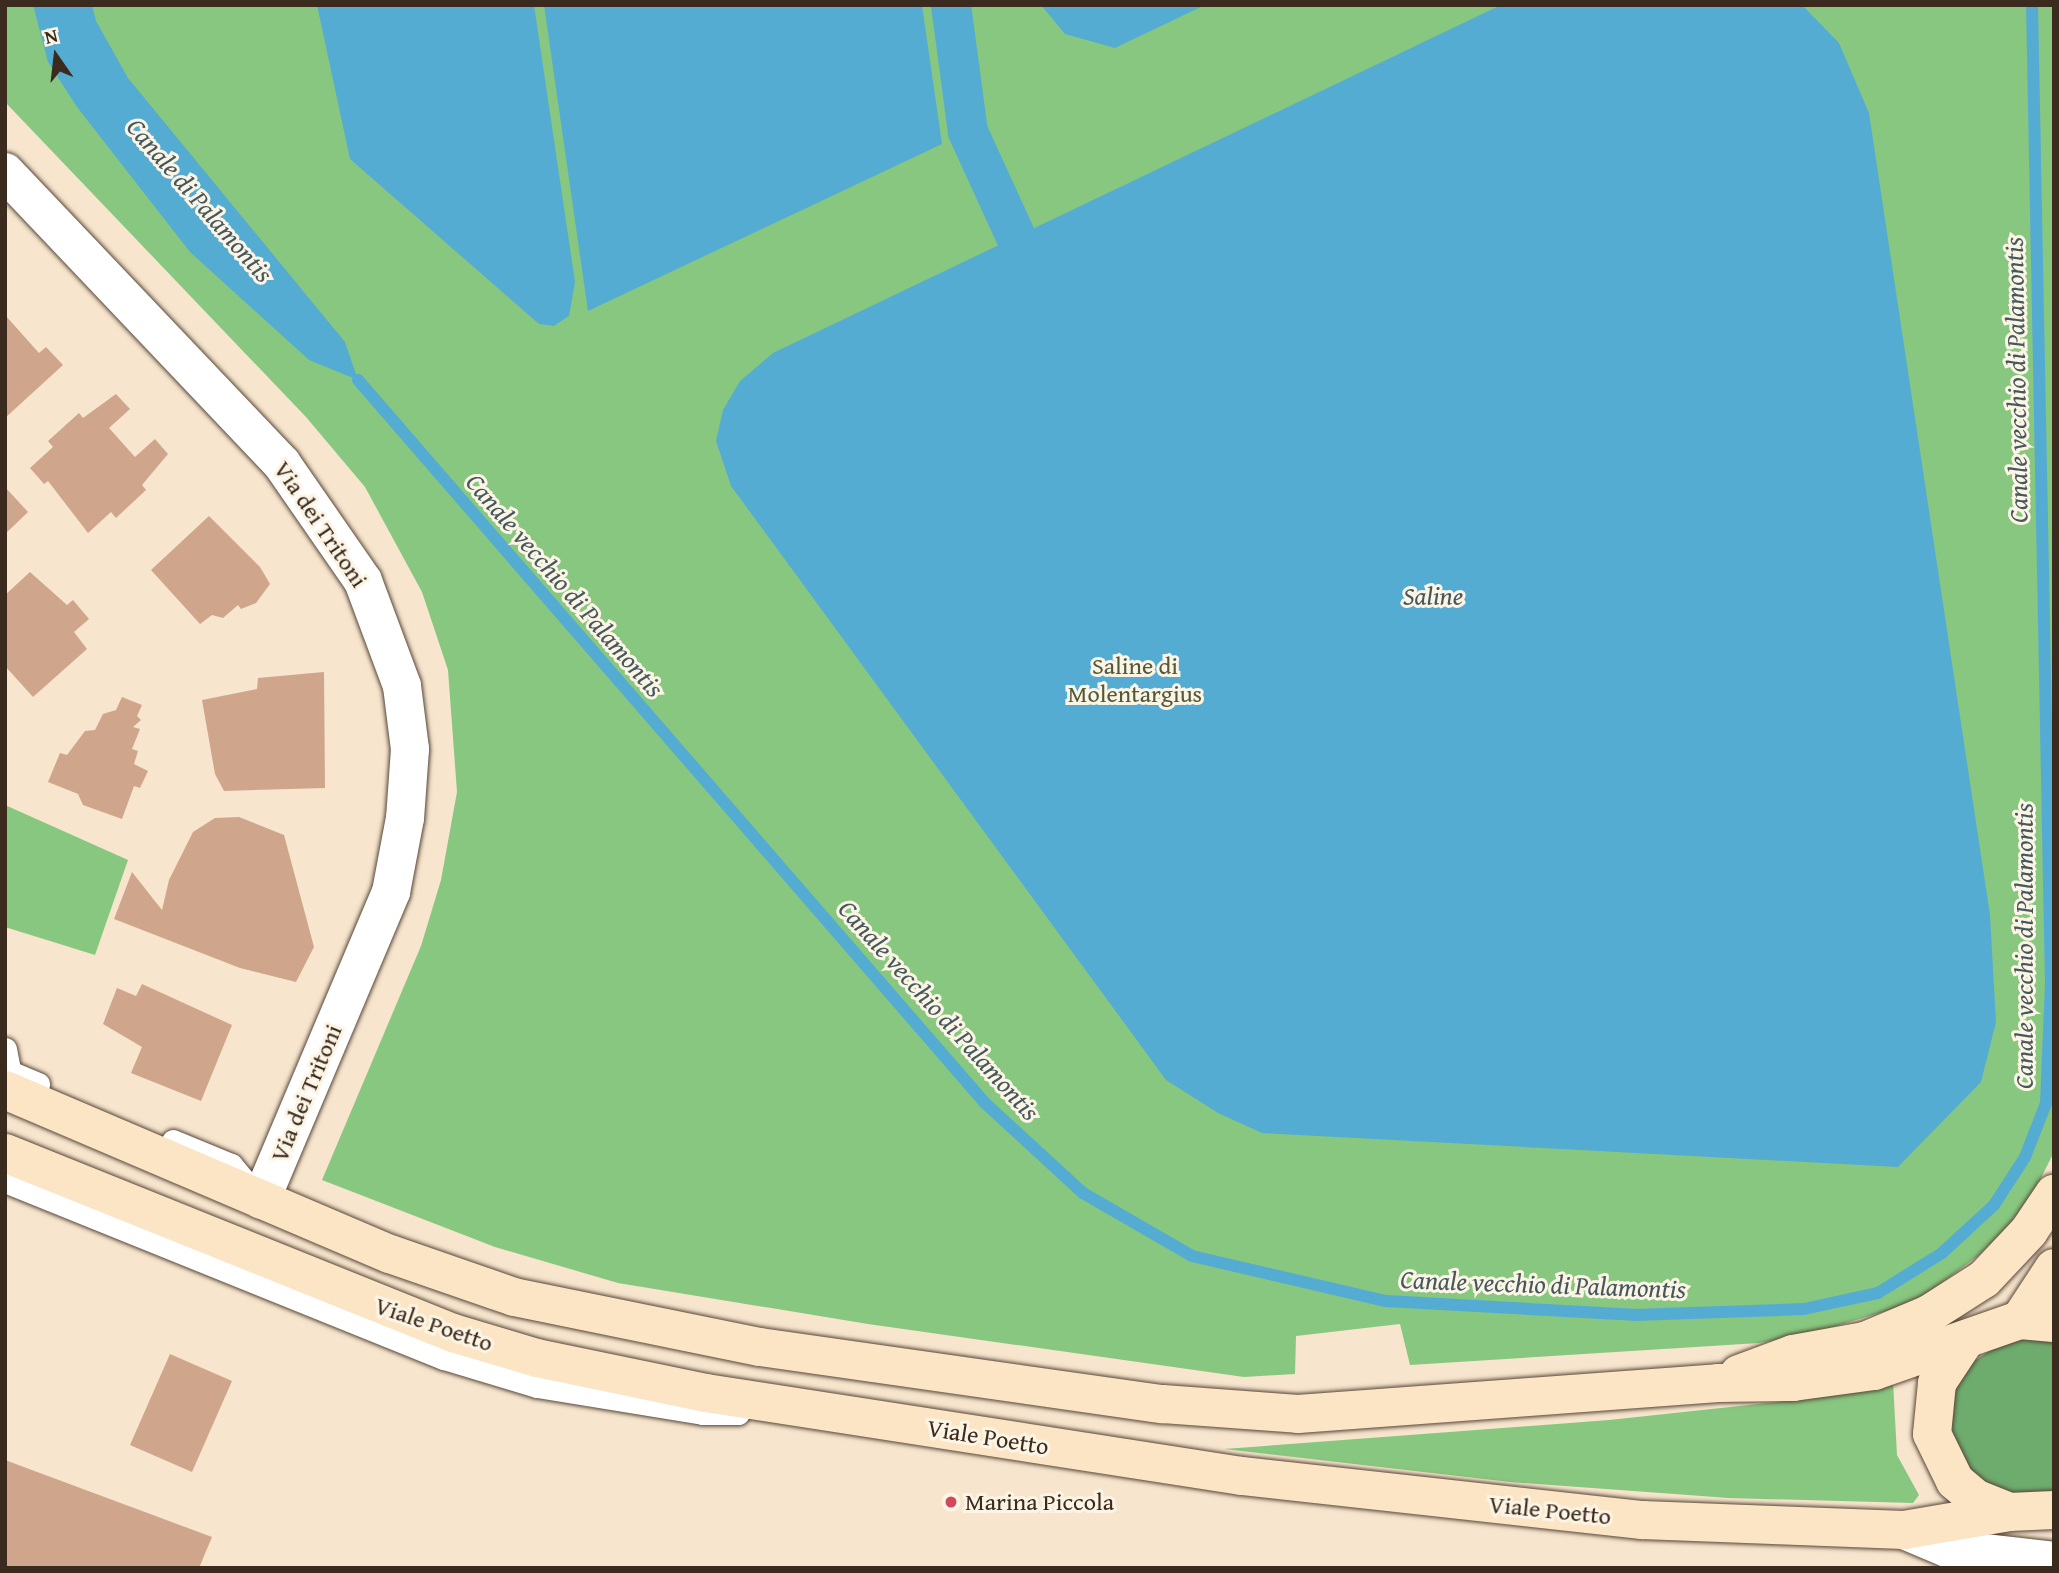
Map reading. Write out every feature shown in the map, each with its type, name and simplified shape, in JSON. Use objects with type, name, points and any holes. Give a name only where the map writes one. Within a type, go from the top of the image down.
[{"type":"main road","name":"Viale Poetto","points":[[9,1081],[261,1200],[390,1254],[514,1297],[628,1323],[760,1347],[1163,1404],[1298,1414],[1718,1383],[1793,1382],[1874,1371],[1964,1342],[1986,1328],[2037,1322]]},
{"type":"main road","name":"Viale Poetto","points":[[5,1153],[453,1333],[570,1366],[828,1413],[1242,1476],[1642,1520],[1904,1530],[2037,1518]]},
{"type":"main road","name":"Viale Poetto","points":[[1718,1383],[1793,1354],[1865,1341],[1929,1314],[1963,1294],[2004,1259],[2054,1194]]},
{"type":"main road","points":[[2037,1322],[2054,1268]]},
{"type":"main road","name":"Viale Poetto","points":[[1964,1342],[1937,1382],[1932,1434],[1955,1481],[1975,1498],[2037,1518]]},
{"type":"street","name":"Via dei Tritoni","points":[[5,172],[282,464],[363,580],[402,686],[410,749],[405,818],[390,892],[261,1200]]},
{"type":"street","points":[[1904,1530],[1949,1549],[2054,1561]]},
{"type":"lane","points":[[5,1049],[9,1081]]},
{"type":"lane","points":[[5,1181],[444,1358],[537,1386],[703,1413],[828,1413]]},
{"type":"green space","name":"Saline di Molentargius","points":[[5,5],[2054,5],[2054,1152],[2037,1186],[2009,1226],[1979,1255],[1916,1302],[1806,1335],[1759,1343],[1410,1365],[1400,1324],[1296,1336],[1295,1374],[1244,1377],[868,1324],[618,1283],[495,1247],[322,1180],[421,946],[441,880],[457,792],[448,670],[422,592],[365,487],[306,417],[5,102]]},
{"type":"green space","points":[[5,805],[128,860],[95,955],[5,927]]},
{"type":"green space","points":[[2024,1338],[2054,1342],[2054,1493],[2024,1497],[2000,1492],[1978,1479],[1962,1460],[1953,1437],[1950,1409],[1958,1383],[1974,1361],[1998,1345]]},
{"type":"green space","points":[[1893,1381],[1897,1455],[1919,1495],[1913,1503],[1729,1498],[1510,1482],[1224,1449],[1609,1420],[1777,1402]]},
{"type":"water","name":"Canale di Palamontis","points":[[33,5],[92,5],[96,21],[128,78],[345,342],[358,380],[309,360],[190,252],[77,107],[48,62]]},
{"type":"water","points":[[317,5],[534,5],[575,282],[569,316],[554,326],[539,324],[350,159]]},
{"type":"water","points":[[544,5],[922,5],[942,144],[588,311]]},
{"type":"water","points":[[1041,5],[1205,5],[1115,48],[1065,34]]},
{"type":"water","name":"Saline","points":[[1501,5],[1802,5],[1839,43],[1869,113],[1990,915],[1996,1022],[1981,1082],[1898,1167],[1262,1133],[1218,1113],[1166,1080],[731,486],[716,441],[723,410],[740,381],[773,353]]},
{"type":"building","points":[[5,315],[39,353],[46,347],[63,365],[5,418]]},
{"type":"building","points":[[116,394],[130,409],[109,428],[135,457],[155,439],[168,454],[142,485],[146,490],[116,518],[111,512],[88,533],[48,481],[44,484],[30,468],[53,447],[48,441],[79,413],[83,418]]},
{"type":"building","points":[[5,487],[28,512],[5,534]]},
{"type":"building","points":[[209,516],[260,567],[270,584],[256,603],[241,609],[238,605],[223,618],[212,615],[200,624],[151,570]]},
{"type":"building","points":[[30,572],[67,605],[73,600],[89,619],[74,632],[87,649],[33,697],[5,666],[5,595]]},
{"type":"building","points":[[324,672],[325,788],[224,791],[215,774],[202,700],[257,689],[258,678]]},
{"type":"building","points":[[122,697],[142,705],[137,716],[141,720],[133,727],[140,729],[132,749],[138,751],[134,764],[148,771],[140,788],[134,786],[122,819],[83,805],[78,794],[48,782],[60,753],[67,755],[85,731],[95,730],[103,714],[116,710]]},
{"type":"building","points":[[239,817],[284,835],[314,947],[296,982],[240,968],[114,919],[132,872],[162,910],[169,880],[193,832],[215,818]]},
{"type":"building","points":[[142,984],[232,1025],[201,1101],[131,1073],[142,1047],[103,1024],[117,988],[136,996]]},
{"type":"building","points":[[170,1354],[232,1381],[192,1472],[130,1445]]},
{"type":"building","points":[[5,1460],[212,1537],[199,1568],[5,1568]]},
{"type":"waterway","points":[[951,5],[968,132],[1016,237]]},
{"type":"waterway","name":"Canale vecchio di Palamontis","points":[[358,380],[985,1103],[1083,1193],[1192,1256],[1386,1301],[1634,1315],[1804,1309],[1878,1293],[1942,1253],[1994,1205],[2025,1157],[2046,1103],[2051,985],[2032,5]]},
{"type":"place","name":"Marina Piccola","points":[[951,1502]]}]
